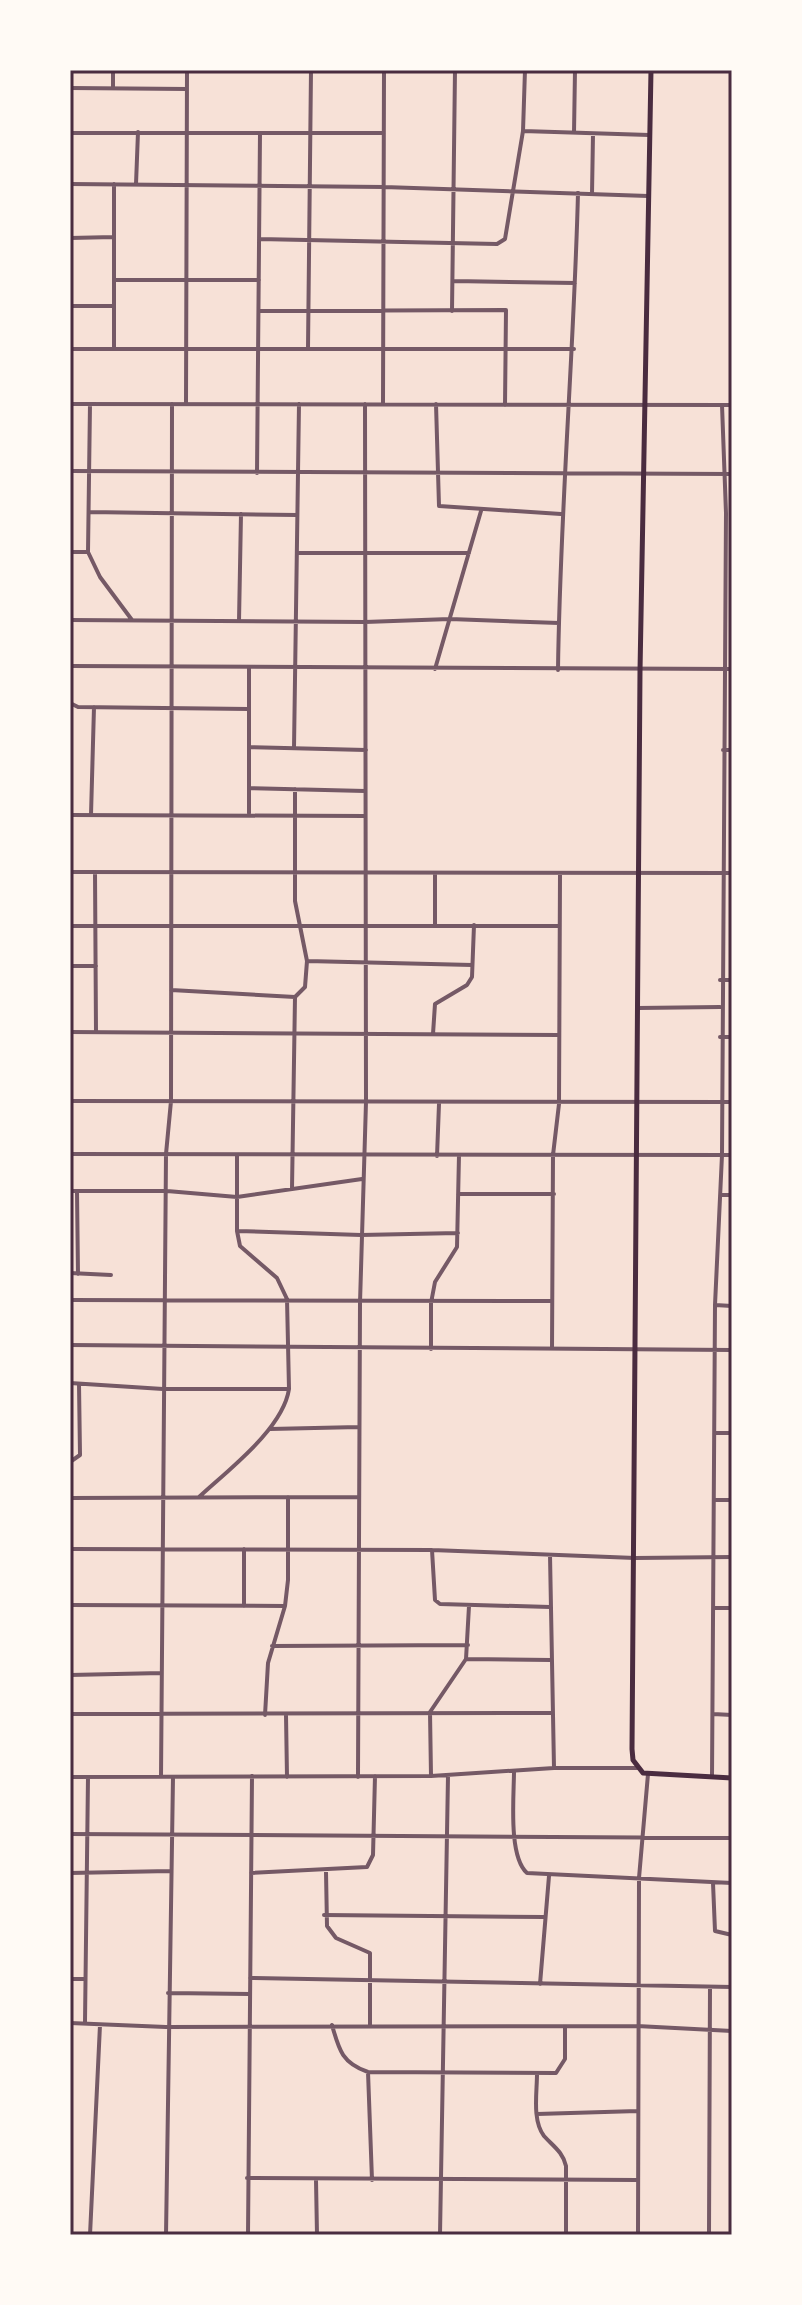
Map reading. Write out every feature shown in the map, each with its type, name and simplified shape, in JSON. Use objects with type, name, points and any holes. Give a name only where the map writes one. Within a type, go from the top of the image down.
[{"type":"main road","points":[[651,70],[640,671],[632,1749],[637,1768],[648,1774],[732,1778]]},
{"type":"street","points":[[113,70],[113,88]]},
{"type":"street","points":[[186,404],[187,70]]},
{"type":"street","points":[[308,349],[311,70]]},
{"type":"street","points":[[383,405],[384,70]]},
{"type":"street","points":[[452,311],[455,70]]},
{"type":"street","points":[[259,239],[501,243],[514,191],[523,131],[525,70]]},
{"type":"street","points":[[574,133],[575,70]]},
{"type":"street","points":[[70,88],[187,89]]},
{"type":"street","points":[[523,131],[649,135]]},
{"type":"street","points":[[136,184],[138,132]]},
{"type":"street","points":[[70,133],[384,133]]},
{"type":"street","points":[[257,473],[260,133]]},
{"type":"street","points":[[592,194],[593,134]]},
{"type":"street","points":[[70,184],[384,187],[648,196]]},
{"type":"street","points":[[114,184],[114,349]]},
{"type":"street","points":[[558,670],[561,514],[574,349],[578,193]]},
{"type":"street","points":[[70,238],[114,237]]},
{"type":"street","points":[[114,280],[259,280]]},
{"type":"street","points":[[453,281],[575,283]]},
{"type":"street","points":[[70,306],[114,306]]},
{"type":"street","points":[[259,311],[508,311],[505,405]]},
{"type":"street","points":[[70,349],[574,349]]},
{"type":"street","points":[[70,404],[732,405]]},
{"type":"street","points":[[90,404],[88,552],[100,577],[132,620]]},
{"type":"street","points":[[161,1777],[166,1154],[171,1101],[172,404]]},
{"type":"street","points":[[294,748],[299,404]]},
{"type":"street","points":[[358,1777],[360,1303],[366,1102],[365,404]]},
{"type":"street","points":[[436,404],[439,506],[561,514]]},
{"type":"street","points":[[712,1777],[715,1305],[722,1155],[723,669],[729,513],[722,405]]},
{"type":"street","points":[[70,471],[732,474]]},
{"type":"street","points":[[435,669],[481,511]]},
{"type":"street","points":[[89,512],[297,515]]},
{"type":"street","points":[[239,621],[241,514]]},
{"type":"street","points":[[70,552],[88,552]]},
{"type":"street","points":[[297,553],[469,553]]},
{"type":"street","points":[[70,620],[365,622],[450,619],[559,623]]},
{"type":"street","points":[[724,620],[732,621]]},
{"type":"street","points":[[70,666],[640,671],[732,669]]},
{"type":"street","points":[[249,668],[249,814]]},
{"type":"street","points":[[70,703],[94,707],[249,709]]},
{"type":"street","points":[[91,815],[94,707]]},
{"type":"street","points":[[249,747],[366,750]]},
{"type":"street","points":[[723,750],[732,750]]},
{"type":"street","points":[[249,788],[365,791]]},
{"type":"street","points":[[292,1189],[295,997],[305,987],[307,961],[297,924],[295,789]]},
{"type":"street","points":[[70,815],[365,816]]},
{"type":"street","points":[[722,818],[732,818]]},
{"type":"street","points":[[70,872],[732,873]]},
{"type":"street","points":[[95,872],[96,1032]]},
{"type":"street","points":[[435,874],[435,925]]},
{"type":"street","points":[[552,1349],[553,1155],[559,1104],[560,874]]},
{"type":"street","points":[[433,1034],[435,1004],[467,985],[472,965],[474,925]]},
{"type":"street","points":[[70,926],[559,926]]},
{"type":"street","points":[[722,927],[732,927]]},
{"type":"street","points":[[307,961],[472,965]]},
{"type":"street","points":[[70,966],[96,966]]},
{"type":"street","points":[[720,980],[732,980]]},
{"type":"street","points":[[171,990],[295,997]]},
{"type":"street","points":[[637,1008],[720,1007]]},
{"type":"street","points":[[70,1032],[559,1035]]},
{"type":"street","points":[[720,1037],[732,1037]]},
{"type":"street","points":[[70,1101],[439,1104],[732,1102]]},
{"type":"street","points":[[437,1156],[439,1104]]},
{"type":"street","points":[[70,1154],[732,1155]]},
{"type":"street","points":[[199,1497],[283,1411],[289,1389],[287,1299],[277,1278],[240,1246],[237,1231],[237,1155]]},
{"type":"street","points":[[431,1349],[431,1303],[435,1282],[454,1256],[458,1233],[459,1155]]},
{"type":"street","points":[[70,1191],[167,1191],[237,1197],[363,1179]]},
{"type":"street","points":[[77,1192],[78,1274]]},
{"type":"street","points":[[458,1194],[554,1194]]},
{"type":"street","points":[[720,1195],[732,1195]]},
{"type":"street","points":[[237,1231],[361,1235],[458,1233]]},
{"type":"street","points":[[70,1233],[78,1233]]},
{"type":"street","points":[[70,1273],[111,1275]]},
{"type":"street","points":[[70,1300],[552,1301]]},
{"type":"street","points":[[715,1305],[732,1306]]},
{"type":"street","points":[[70,1345],[732,1350]]},
{"type":"street","points":[[70,1383],[163,1389],[289,1389]]},
{"type":"street","points":[[70,1462],[80,1455],[79,1384]]},
{"type":"street","points":[[268,1429],[359,1427]]},
{"type":"street","points":[[70,1430],[80,1430]]},
{"type":"street","points":[[714,1433],[732,1433]]},
{"type":"street","points":[[265,1715],[272,1646],[285,1606],[288,1497]]},
{"type":"street","points":[[70,1498],[359,1497]]},
{"type":"street","points":[[714,1500],[732,1500]]},
{"type":"street","points":[[70,1549],[360,1549],[635,1558],[732,1557]]},
{"type":"street","points":[[244,1549],[244,1606]]},
{"type":"street","points":[[432,1550],[435,1600],[445,1606],[550,1607]]},
{"type":"street","points":[[550,1554],[554,1768]]},
{"type":"street","points":[[70,1605],[285,1606]]},
{"type":"street","points":[[431,1776],[430,1712],[466,1659],[469,1606]]},
{"type":"street","points":[[713,1608],[732,1608]]},
{"type":"street","points":[[272,1646],[468,1645]]},
{"type":"street","points":[[466,1659],[551,1660]]},
{"type":"street","points":[[70,1675],[162,1673]]},
{"type":"street","points":[[70,1714],[553,1713]]},
{"type":"street","points":[[713,1714],[732,1715]]},
{"type":"street","points":[[286,1715],[287,1777]]},
{"type":"street","points":[[70,1777],[448,1776],[554,1768],[637,1768]]},
{"type":"street","points":[[514,1771],[514,1835],[522,1869],[549,1876],[732,1883]]},
{"type":"street","points":[[638,2235],[639,1878],[648,1774]]},
{"type":"street","points":[[166,2235],[166,2027],[173,1776]]},
{"type":"street","points":[[248,2235],[252,1776]]},
{"type":"street","points":[[251,1873],[326,1872],[367,1867],[373,1855],[375,1776]]},
{"type":"street","points":[[440,2235],[447,1983],[445,1834],[448,1776]]},
{"type":"street","points":[[85,2023],[88,1777]]},
{"type":"street","points":[[70,1834],[252,1832],[732,1838]]},
{"type":"street","points":[[70,1873],[170,1871]]},
{"type":"street","points":[[326,1872],[324,1915],[327,1926],[336,1938],[370,1953],[370,2024]]},
{"type":"street","points":[[540,1984],[549,1876]]},
{"type":"street","points":[[713,1883],[715,1931],[732,1935]]},
{"type":"street","points":[[324,1915],[544,1917]]},
{"type":"street","points":[[250,1978],[732,1987]]},
{"type":"street","points":[[70,1979],[84,1979]]},
{"type":"street","points":[[709,2235],[710,1987]]},
{"type":"street","points":[[167,1993],[250,1994]]},
{"type":"street","points":[[70,2023],[166,2027],[370,2024],[444,2028],[637,2026],[732,2031]]},
{"type":"street","points":[[90,2235],[100,2025]]},
{"type":"street","points":[[332,2025],[340,2053],[347,2063],[368,2072],[556,2073],[561,2069],[565,2028]]},
{"type":"street","points":[[368,2072],[372,2180]]},
{"type":"street","points":[[537,2074],[536,2114],[543,2134],[564,2158],[566,2235]]},
{"type":"street","points":[[536,2114],[638,2111]]},
{"type":"street","points":[[247,2178],[442,2182],[637,2180]]},
{"type":"street","points":[[316,2180],[317,2235]]}]
